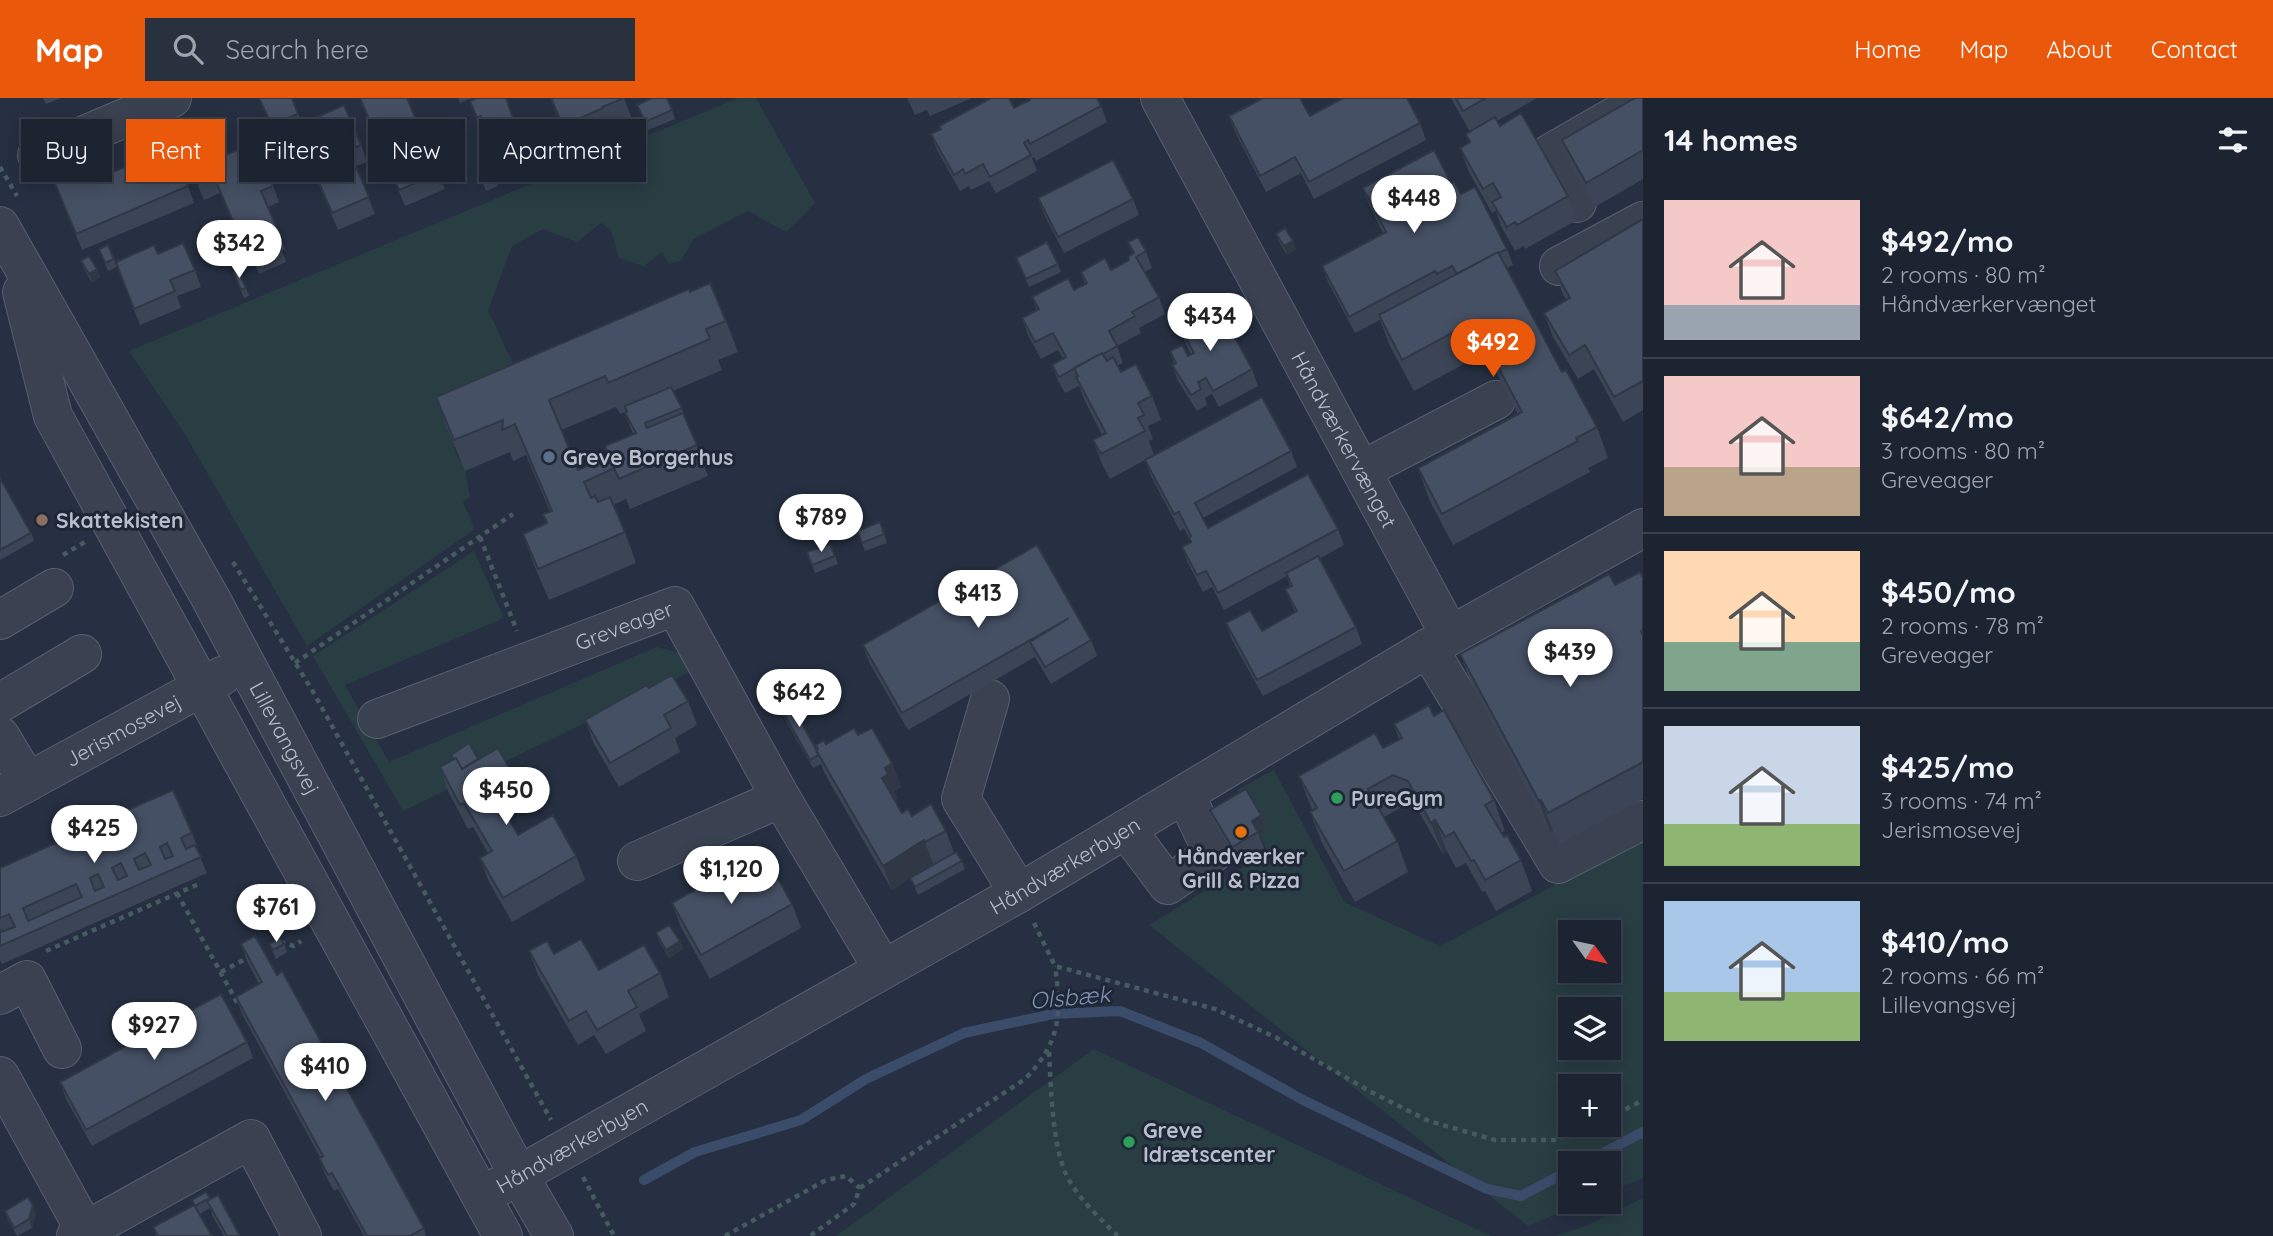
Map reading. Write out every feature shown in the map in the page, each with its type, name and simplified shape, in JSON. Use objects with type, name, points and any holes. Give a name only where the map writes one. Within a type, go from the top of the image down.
[{"type":"street","points":[[112,123],[172,98]]},
{"type":"street","name":"Håndværkervænget","points":[[1160,98],[1362,470],[1469,712],[1558,864],[1643,820]]},
{"type":"street","points":[[1577,204],[1549,154],[1643,100]]},
{"type":"street","points":[[1559,266],[1643,220]]},
{"type":"street","points":[[11,225],[53,416],[503,1236]]},
{"type":"street","name":"Lillevangsvej","points":[[11,225],[519,1176],[554,1236]]},
{"type":"street","points":[[1362,470],[1496,400]]},
{"type":"street","name":"Håndværkerbyen","points":[[482,1196],[1019,893],[1439,642],[1640,537]]},
{"type":"street","points":[[0,620],[54,588]]},
{"type":"street","name":"Greveager","points":[[377,719],[675,606],[781,798],[883,969]]},
{"type":"street","points":[[0,703],[82,654]]},
{"type":"street","name":"Jerismosevej","points":[[14,789],[244,663]]},
{"type":"street","points":[[990,699],[961,799],[1019,893]]},
{"type":"street","points":[[0,736],[14,789]]},
{"type":"street","points":[[1126,829],[1168,885],[1213,853],[1185,794]]},
{"type":"street","points":[[637,861],[781,798]]},
{"type":"street","points":[[0,995],[27,980],[62,1049]]},
{"type":"street","points":[[0,1076],[83,1234],[251,1139],[302,1236]]},
{"type":"path","points":[[0,167],[11,225]]},
{"type":"path","points":[[295,663],[513,514]]},
{"type":"path","points":[[54,588],[57,558],[113,525]]},
{"type":"path","points":[[480,537],[530,662]]},
{"type":"path","points":[[230,557],[295,663],[614,1236]]},
{"type":"path","points":[[39,954],[201,883]]},
{"type":"path","points":[[177,893],[241,1009]]},
{"type":"path","points":[[1019,893],[1055,967],[1059,998],[1049,1051],[1054,1125],[1065,1173],[1081,1196],[1118,1236]]},
{"type":"path","points":[[278,942],[294,946],[304,939]]},
{"type":"path","points":[[220,972],[255,954]]},
{"type":"path","points":[[1055,967],[1215,1009],[1277,1038],[1373,1093],[1429,1121],[1495,1140],[1555,1140],[1563,1137]]},
{"type":"path","points":[[238,1003],[247,998]]},
{"type":"path","points":[[810,1236],[854,1204],[860,1188],[1025,1079],[1049,1051]]},
{"type":"path","points":[[1621,1112],[1643,1100]]},
{"type":"path","points":[[724,1236],[826,1180],[846,1176],[860,1188]]},
{"type":"green space","points":[[738,98],[756,98],[815,203],[786,232],[748,211],[693,239],[682,260],[669,264],[662,252],[644,266],[619,258],[611,230],[601,223],[577,242],[543,229],[512,246],[488,310],[523,385],[450,426],[456,454],[465,469],[470,497],[463,502],[475,529],[307,646],[186,436],[129,351],[536,182],[646,182],[646,136]]},
{"type":"green space","points":[[474,551],[504,618],[345,685],[389,762],[657,647],[679,653],[690,672],[403,811],[313,656]]},
{"type":"green space","points":[[1274,770],[1344,902],[1440,946],[1643,838],[1643,1178],[1621,1187],[1621,1151],[1558,1151],[1558,1213],[1528,1226],[1149,925],[1268,852],[1237,790]]},
{"type":"green space","name":"Greve Idrætscenter","points":[[1094,1049],[1491,1236],[836,1236]]},
{"type":"green space","points":[[1643,1198],[1643,1236],[1555,1236],[1610,1214],[1621,1214],[1621,1209]]},
{"type":"building","points":[[259,98],[292,98],[298,114],[286,119],[269,119]]},
{"type":"building","points":[[360,98],[407,98],[416,119],[369,119]]},
{"type":"building","points":[[477,98],[506,98],[513,119],[482,119],[481,116],[477,118],[470,101]]},
{"type":"building","points":[[551,98],[624,98],[579,119],[560,119]]},
{"type":"building","points":[[652,98],[667,98],[672,110],[646,122],[637,105]]},
{"type":"building","points":[[991,98],[1009,98],[1014,108],[1030,100],[1029,98],[1097,98],[1101,106],[1030,144],[1028,140],[1024,143],[1031,155],[990,177],[983,164],[965,174],[963,169],[954,175],[931,134],[941,129],[939,126]]},
{"type":"building","points":[[1263,98],[1300,98],[1310,116],[1343,98],[1407,98],[1420,123],[1309,182],[1295,157],[1260,176],[1229,116]]},
{"type":"building","points":[[1456,98],[1486,98],[1463,111]]},
{"type":"building","points":[[1635,98],[1643,98],[1643,150],[1586,183],[1562,140]]},
{"type":"building","points":[[344,105],[350,119],[313,119]]},
{"type":"building","points":[[1521,113],[1568,196],[1517,225],[1515,222],[1507,227],[1492,202],[1501,197],[1493,183],[1483,189],[1460,148],[1470,142],[1466,134],[1495,117],[1500,126]]},
{"type":"building","points":[[354,129],[361,145],[354,148]]},
{"type":"building","points":[[239,149],[239,182],[271,182],[273,186],[261,191],[279,233],[275,235],[280,246],[253,257],[248,246],[244,247],[216,182],[225,182],[225,155]]},
{"type":"building","points":[[1434,150],[1451,183],[1454,181],[1461,194],[1475,187],[1507,249],[1457,274],[1452,266],[1437,274],[1435,271],[1349,317],[1322,266],[1386,232],[1363,188]]},
{"type":"building","points":[[1113,160],[1133,199],[1058,237],[1038,198]]},
{"type":"building","points":[[354,162],[369,197],[332,213],[319,182],[354,182]]},
{"type":"building","points":[[126,166],[126,182],[186,182],[188,186],[76,234],[54,182],[112,182],[112,172]]},
{"type":"building","points":[[396,182],[418,182],[399,190]]},
{"type":"building","points":[[1643,219],[1643,381],[1614,397],[1585,345],[1569,355],[1544,313],[1570,298],[1555,271]]},
{"type":"building","points":[[1285,228],[1293,241],[1284,246],[1276,234]]},
{"type":"building","points":[[1138,237],[1146,251],[1136,257],[1159,297],[1132,312],[1135,316],[1109,331],[1117,346],[1059,377],[1052,365],[1066,357],[1053,333],[1035,342],[1022,318],[1039,309],[1032,297],[1068,278],[1074,290],[1087,283],[1081,272],[1105,258],[1111,270],[1129,260],[1128,257],[1134,253],[1128,242]]},
{"type":"building","points":[[1047,242],[1058,264],[1026,279],[1016,258]]},
{"type":"building","points":[[183,243],[195,270],[170,280],[175,291],[134,309],[116,262],[154,245],[158,254]]},
{"type":"building","points":[[108,245],[114,259],[105,263],[99,249]]},
{"type":"building","points":[[1498,252],[1562,372],[1566,370],[1597,427],[1576,438],[1578,441],[1442,514],[1418,468],[1522,412],[1474,321],[1402,360],[1379,315]]},
{"type":"building","points":[[89,256],[97,269],[89,274],[81,261]]},
{"type":"building","points":[[238,270],[246,288],[241,290],[233,272]]},
{"type":"building","points":[[710,283],[726,321],[706,329],[710,339],[608,383],[605,376],[549,400],[578,470],[609,457],[605,446],[636,433],[625,413],[625,406],[671,387],[682,408],[645,423],[647,428],[683,413],[697,445],[619,479],[614,468],[584,482],[591,498],[595,496],[598,502],[610,497],[625,532],[538,569],[523,534],[547,523],[543,514],[552,511],[515,424],[502,430],[503,420],[454,440],[436,397],[689,289],[690,292]]},
{"type":"building","points":[[1218,306],[1252,369],[1213,391],[1206,378],[1198,382],[1201,389],[1191,395],[1172,365],[1176,363],[1170,351],[1182,345],[1188,356],[1194,353],[1180,327]]},
{"type":"building","points":[[1102,353],[1107,361],[1113,357],[1121,372],[1136,364],[1152,396],[1138,403],[1144,415],[1138,418],[1145,431],[1101,454],[1093,440],[1106,433],[1076,377],[1078,376],[1074,368]]},
{"type":"building","points":[[1262,397],[1291,451],[1195,503],[1208,528],[1308,474],[1338,529],[1218,593],[1206,571],[1197,575],[1182,547],[1191,542],[1191,536],[1179,512],[1174,514],[1145,460]]},
{"type":"building","points":[[0,478],[31,533],[0,550]]},
{"type":"building","points":[[880,522],[884,534],[862,543],[857,531]]},
{"type":"building","points":[[830,544],[835,556],[812,565],[807,552]]},
{"type":"building","points":[[1037,545],[1091,640],[1045,667],[1030,642],[1069,618],[902,713],[863,645]]},
{"type":"building","points":[[1318,556],[1356,627],[1257,680],[1226,623],[1250,610],[1262,631],[1297,611],[1285,589],[1292,586],[1286,573]]},
{"type":"building","points":[[1640,572],[1643,578],[1643,762],[1548,813],[1460,654],[1609,574],[1615,585]]},
{"type":"building","points":[[672,675],[688,701],[664,715],[671,728],[610,763],[585,720],[647,685],[649,688]]},
{"type":"building","points":[[789,700],[819,755],[816,750],[818,755],[810,760],[779,705]]},
{"type":"building","points":[[1429,705],[1434,716],[1444,710],[1494,800],[1485,805],[1521,860],[1485,880],[1454,832],[1445,837],[1435,820],[1431,823],[1408,781],[1393,775],[1368,789],[1397,841],[1344,871],[1310,812],[1317,808],[1299,776],[1375,733],[1383,748],[1402,738],[1394,724]]},
{"type":"building","points":[[854,728],[858,735],[872,728],[892,763],[885,768],[888,774],[882,778],[902,813],[908,809],[912,816],[931,804],[946,831],[925,842],[924,840],[883,866],[816,750],[816,745],[824,740],[826,744]]},
{"type":"building","points":[[469,743],[478,759],[462,769],[451,755]]},
{"type":"building","points":[[498,748],[513,775],[490,787],[518,835],[553,815],[576,856],[503,898],[480,858],[492,851],[464,803],[460,805],[440,767],[456,758],[462,769]]},
{"type":"building","points":[[1246,789],[1261,815],[1252,821],[1258,832],[1232,847],[1210,810]]},
{"type":"building","points":[[173,790],[192,833],[181,838],[186,849],[195,845],[201,857],[0,946],[0,929],[1,932],[15,927],[9,914],[0,918],[0,868],[58,842],[53,832],[76,822],[80,831]],"holes":[[[167,843],[173,856],[165,859],[160,847]],[[145,853],[151,865],[139,870],[134,859]],[[121,863],[127,876],[118,880],[112,868]],[[98,874],[104,887],[95,891],[90,878]],[[76,884],[82,897],[28,921],[23,908]]]},
{"type":"building","points":[[956,852],[962,861],[915,887],[910,878]]},
{"type":"building","points":[[767,859],[792,904],[701,955],[672,903],[727,872],[731,879]]},
{"type":"building","points":[[669,925],[680,941],[666,950],[656,933]]},
{"type":"building","points":[[255,936],[277,975],[282,971],[424,1228],[410,1236],[367,1236],[332,1173],[328,1175],[319,1158],[323,1156],[236,997],[262,982],[241,944]]},
{"type":"building","points":[[280,938],[284,944],[273,950],[269,944]]},
{"type":"building","points":[[581,939],[599,970],[644,945],[660,973],[628,991],[637,1007],[597,1030],[586,1011],[569,1021],[529,951],[547,941],[554,954]]},
{"type":"building","points":[[221,994],[247,1042],[86,1130],[60,1082]]},
{"type":"building","points":[[206,1192],[210,1198],[195,1206],[192,1200]]},
{"type":"building","points":[[218,1195],[240,1236],[227,1236],[207,1201]]},
{"type":"building","points":[[28,1197],[33,1205],[29,1219],[14,1228],[5,1211]]},
{"type":"building","points":[[194,1205],[212,1236],[158,1236],[153,1227]]},
{"type":"waterway","name":"Olsbæk","points":[[644,1180],[695,1152],[801,1120],[866,1079],[964,1033],[1053,1014],[1120,1011],[1201,1043],[1303,1100],[1487,1189],[1521,1196],[1558,1176]]},
{"type":"waterway","name":"Olsbæk","points":[[1607,1151],[1643,1132]]},
{"type":"place","name":"Greve Borgerhus","points":[[549,457]]},
{"type":"place","name":"Skattekisten","points":[[42,520]]},
{"type":"place","name":"PureGym","points":[[1337,798]]},
{"type":"place","name":"Håndværker Grill & Pizza","points":[[1241,832]]},
{"type":"place","name":"Greve Idrætscenter","points":[[1129,1142]]}]
